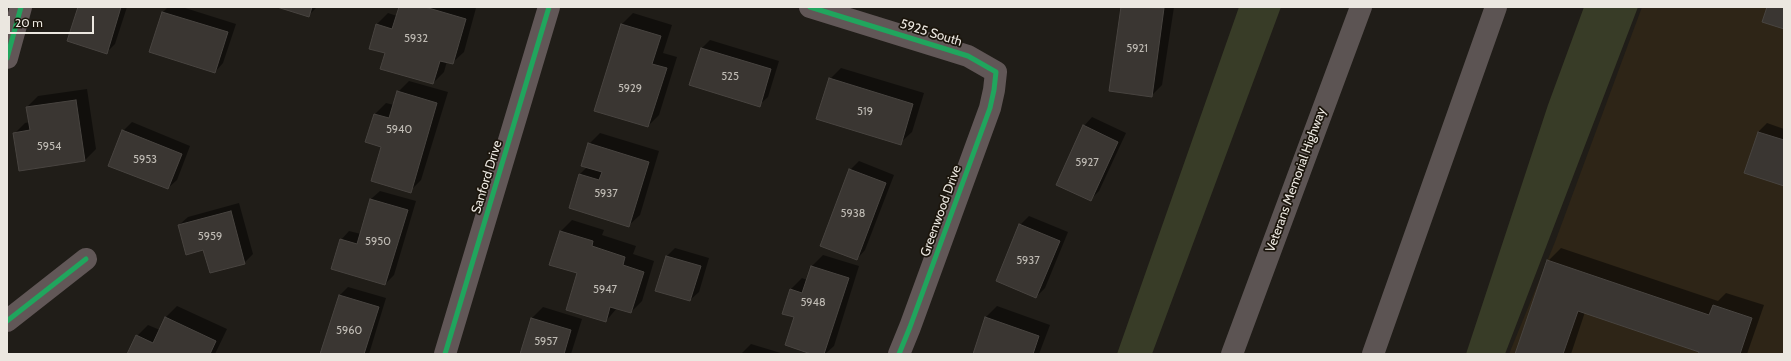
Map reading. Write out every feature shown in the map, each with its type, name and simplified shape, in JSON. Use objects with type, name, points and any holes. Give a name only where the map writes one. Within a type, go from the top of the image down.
[{"type":"highway","name":"Veterans Memorial Highway","points":[[1232,354],[1361,7]]},
{"type":"highway","points":[[1373,354],[1496,7]]},
{"type":"street","points":[[7,58],[21,7]]},
{"type":"street","name":"Sanford Drive","points":[[445,354],[550,7]]},
{"type":"street","name":"5925 South","points":[[810,7],[960,53],[996,72]]},
{"type":"street","name":"Greenwood Drive","points":[[899,354],[990,108],[996,72]]},
{"type":"street","points":[[7,321],[86,259]]},
{"type":"shaded area","points":[[1642,7],[1784,7],[1784,354],[1509,354],[1555,242]]},
{"type":"green space","points":[[1239,7],[1281,7],[1152,354],[1117,354]]},
{"type":"green space","points":[[1584,7],[1638,7],[1505,354],[1466,354],[1548,105]]},
{"type":"building","points":[[78,7],[121,7],[107,54],[67,41]]},
{"type":"building","points":[[277,7],[312,7],[309,17]]},
{"type":"building","points":[[399,7],[425,7],[466,19],[453,64],[440,61],[433,84],[380,69],[385,53],[369,49],[376,24],[392,29]]},
{"type":"building","points":[[1121,7],[1164,8],[1152,97],[1109,91]]},
{"type":"building","points":[[1767,7],[1784,7],[1784,29],[1762,22]]},
{"type":"building","points":[[162,12],[228,32],[215,73],[149,52]]},
{"type":"building","points":[[621,24],[661,36],[652,64],[667,68],[648,127],[594,111]]},
{"type":"building","points":[[701,48],[771,69],[760,107],[689,85]]},
{"type":"building","points":[[829,78],[913,104],[901,145],[816,119]]},
{"type":"building","points":[[397,91],[437,103],[411,193],[371,181],[381,147],[365,142],[374,114],[389,118]]},
{"type":"building","points":[[76,100],[85,161],[19,171],[13,133],[30,130],[26,107]]},
{"type":"building","points":[[1083,125],[1118,142],[1091,201],[1056,185]]},
{"type":"building","points":[[122,130],[182,154],[168,189],[108,166]]},
{"type":"building","points":[[1758,132],[1784,140],[1784,186],[1744,173]]},
{"type":"building","points":[[588,143],[649,162],[629,227],[569,208],[579,174],[599,180],[602,172],[581,166]]},
{"type":"building","points":[[849,169],[886,183],[857,260],[820,246]]},
{"type":"building","points":[[370,199],[408,210],[385,285],[331,269],[340,239],[357,244]]},
{"type":"building","points":[[231,211],[245,264],[210,273],[203,250],[186,255],[178,225]]},
{"type":"building","points":[[1019,224],[1060,241],[1036,298],[996,281]]},
{"type":"building","points":[[560,231],[593,241],[592,246],[625,257],[623,265],[644,272],[631,313],[610,307],[606,322],[566,310],[577,273],[549,265]]},
{"type":"building","points":[[666,256],[701,266],[690,301],[655,291]]},
{"type":"building","points":[[1547,260],[1709,315],[1713,305],[1752,318],[1740,354],[1698,354],[1699,352],[1578,311],[1563,354],[1515,354]]},
{"type":"building","points":[[811,266],[849,278],[824,354],[811,354],[785,345],[794,317],[782,314],[790,289],[802,293]]},
{"type":"building","points":[[339,295],[379,307],[364,354],[320,354]]},
{"type":"building","points":[[165,317],[216,341],[210,354],[127,354],[136,335],[153,343]]},
{"type":"building","points":[[985,317],[1039,336],[1033,354],[973,354]]},
{"type":"building","points":[[531,318],[571,330],[564,354],[520,354]]},
{"type":"cycle path","points":[[7,58],[21,7]]},
{"type":"cycle path","points":[[445,354],[549,7]]},
{"type":"cycle path","points":[[810,7],[968,56],[996,72],[990,108],[899,354]]},
{"type":"cycle path","points":[[7,321],[86,259]]}]
